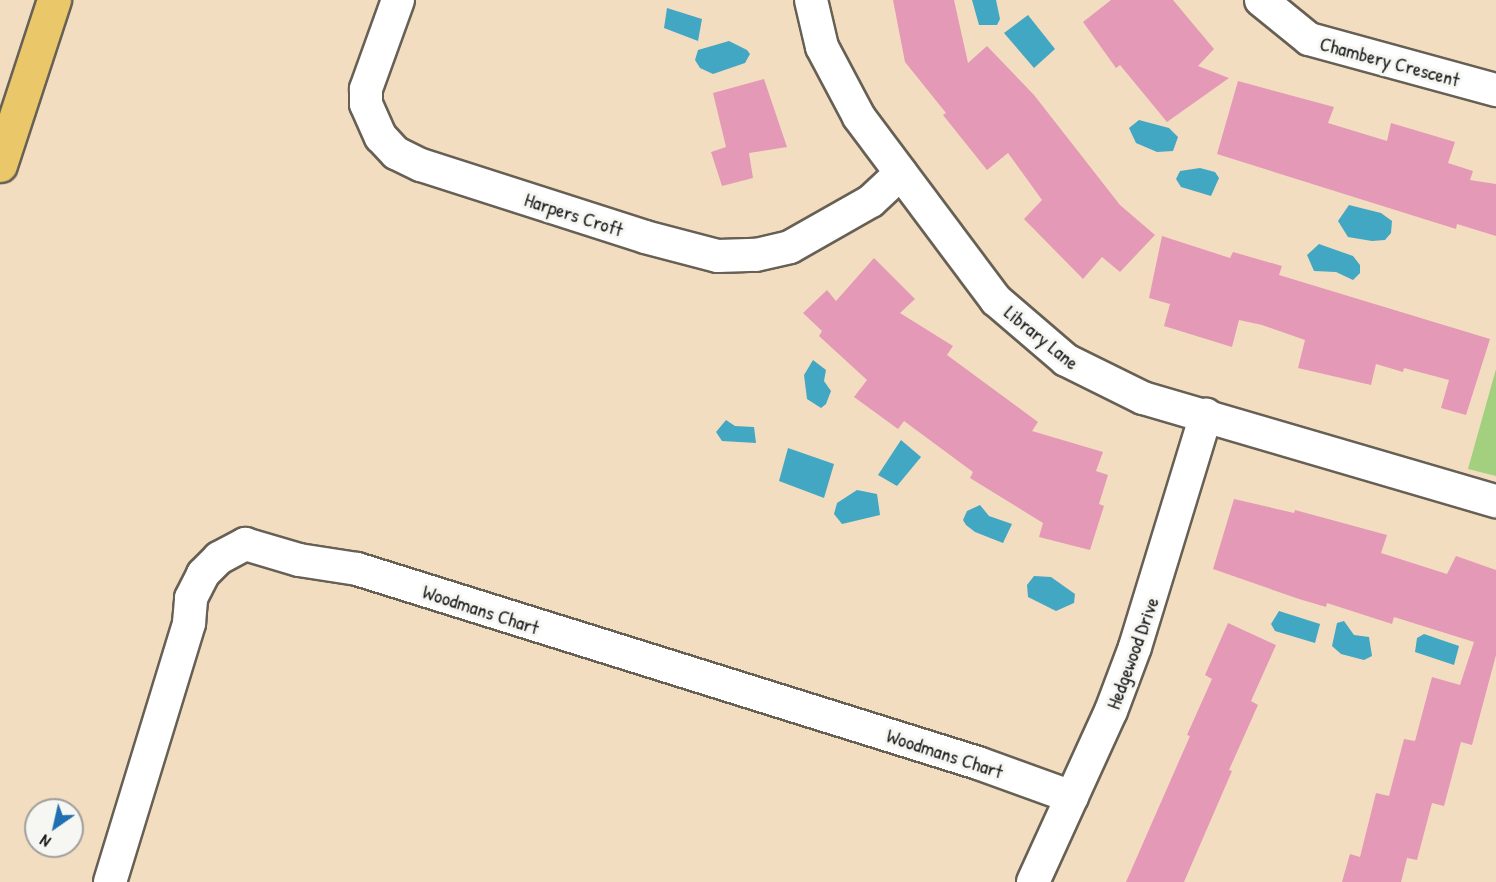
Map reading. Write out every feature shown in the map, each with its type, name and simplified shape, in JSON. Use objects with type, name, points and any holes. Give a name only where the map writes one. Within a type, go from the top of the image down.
[{"type":"main road","points":[[0,165],[54,0]]},
{"type":"street","name":"Harpers Croft","points":[[398,0],[366,89],[366,104],[381,136],[396,153],[421,165],[645,237],[718,256],[756,255],[790,247],[871,201],[901,173]]},
{"type":"street","name":"Library Lane","points":[[811,0],[822,47],[859,117],[996,300],[1066,360],[1143,398],[1496,501]]},
{"type":"street","name":"Chambery Crescent","points":[[1261,0],[1309,39],[1496,90]]},
{"type":"street","name":"Hedgewood Drive","points":[[1034,882],[1135,646],[1206,415]]},
{"type":"street","name":"Woodmans Chart","points":[[110,882],[189,623],[191,598],[203,573],[219,558],[245,544],[299,560],[357,569],[978,763],[1072,797]]},
{"type":"green space","points":[[1496,369],[1496,476],[1468,469]]},
{"type":"water","points":[[972,0],[996,0],[1000,19],[997,25],[979,25]]},
{"type":"water","points":[[667,8],[702,19],[698,41],[664,28]]},
{"type":"water","points":[[1028,15],[1055,49],[1034,68],[1004,33]]},
{"type":"water","points":[[729,41],[747,50],[750,54],[745,63],[713,74],[700,68],[695,60],[698,50]]},
{"type":"water","points":[[1139,120],[1169,128],[1178,137],[1173,151],[1157,152],[1136,143],[1129,128]]},
{"type":"water","points":[[1200,168],[1215,172],[1219,178],[1211,196],[1181,187],[1176,179],[1180,171]]},
{"type":"water","points":[[1349,205],[1381,213],[1392,221],[1391,233],[1385,240],[1372,241],[1348,237],[1338,221]]},
{"type":"water","points":[[1319,244],[1353,256],[1360,265],[1360,273],[1353,280],[1336,272],[1314,271],[1307,255]]},
{"type":"water","points":[[813,360],[826,370],[824,381],[831,391],[826,404],[821,408],[807,399],[804,375]]},
{"type":"water","points":[[726,420],[735,426],[754,427],[756,443],[722,441],[716,432]]},
{"type":"water","points":[[901,440],[921,457],[897,486],[878,475]]},
{"type":"water","points":[[788,448],[834,464],[824,498],[779,481]]},
{"type":"water","points":[[857,490],[877,494],[880,515],[842,524],[834,514],[837,503]]},
{"type":"water","points":[[980,505],[989,516],[1012,524],[1003,543],[975,532],[966,525],[963,520],[967,511]]},
{"type":"water","points":[[1034,576],[1051,577],[1075,594],[1074,603],[1056,611],[1028,597],[1027,585]]},
{"type":"water","points":[[1279,611],[1320,624],[1315,643],[1275,631],[1271,624]]},
{"type":"water","points":[[1344,621],[1354,635],[1369,637],[1372,656],[1364,660],[1341,654],[1332,646],[1337,623]]},
{"type":"water","points":[[1424,634],[1459,646],[1454,665],[1415,652],[1417,638]]},
{"type":"building","points":[[893,0],[954,0],[968,63],[987,46],[1034,95],[1120,205],[1155,235],[1120,272],[1102,257],[1083,279],[1024,219],[1042,200],[1008,153],[987,170],[943,115],[946,113],[905,62]]},
{"type":"building","points":[[1111,0],[1173,0],[1214,49],[1198,66],[1229,78],[1167,122],[1120,65],[1116,68],[1083,22]]},
{"type":"building","points":[[764,79],[787,147],[749,153],[753,178],[722,186],[711,152],[726,147],[713,93]]},
{"type":"building","points":[[1238,81],[1334,107],[1328,123],[1387,141],[1391,123],[1455,142],[1448,163],[1473,171],[1470,180],[1496,184],[1496,236],[1457,224],[1456,229],[1217,154]]},
{"type":"building","points":[[1162,236],[1230,258],[1233,252],[1282,266],[1279,275],[1490,339],[1466,415],[1441,408],[1449,380],[1404,368],[1403,372],[1376,364],[1371,385],[1298,368],[1305,340],[1262,325],[1239,320],[1232,347],[1164,326],[1170,304],[1149,298]]},
{"type":"building","points":[[874,258],[915,299],[900,313],[953,346],[947,355],[1038,422],[1032,431],[1103,452],[1096,471],[1108,475],[1099,504],[1104,506],[1090,550],[1039,537],[1043,523],[970,478],[973,472],[904,421],[898,429],[854,397],[867,380],[819,336],[822,331],[803,313],[827,290],[836,301]]},
{"type":"building","points":[[1234,499],[1294,513],[1295,510],[1387,535],[1381,553],[1447,574],[1456,556],[1496,570],[1496,655],[1472,745],[1461,742],[1444,806],[1432,803],[1417,860],[1407,858],[1401,882],[1342,882],[1350,854],[1360,857],[1376,793],[1389,796],[1404,739],[1415,741],[1432,677],[1460,685],[1474,642],[1394,617],[1392,624],[1327,603],[1326,607],[1213,569]]},
{"type":"building","points":[[1228,623],[1276,645],[1251,701],[1258,705],[1184,882],[1126,882],[1190,736],[1187,735],[1212,679],[1205,675]]}]
